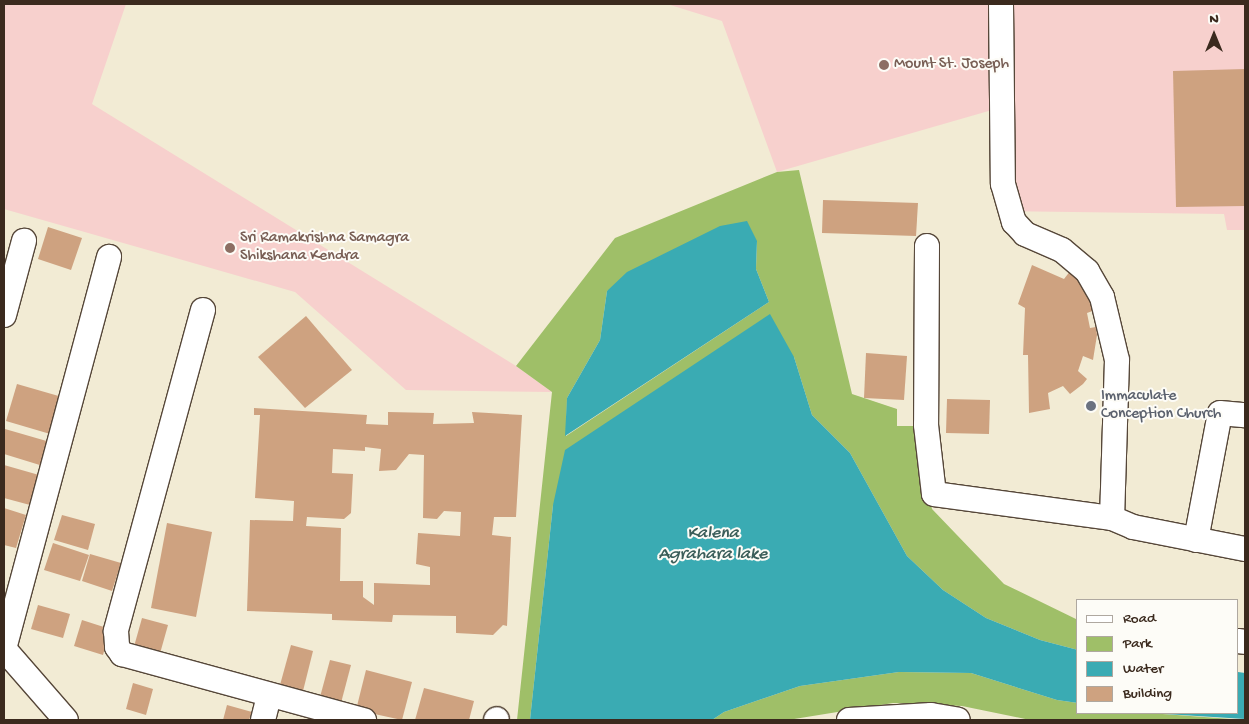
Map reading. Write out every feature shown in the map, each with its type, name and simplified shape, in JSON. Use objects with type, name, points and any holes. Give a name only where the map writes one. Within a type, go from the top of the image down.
[{"type":"street","points":[[1001,4],[1003,184],[1014,222],[1025,234],[1062,250],[1087,271],[1102,297],[1118,360],[1112,518]]},
{"type":"street","points":[[4,315],[24,241]]},
{"type":"street","points":[[927,246],[926,425],[934,494],[1112,518],[1133,527],[1245,550]]},
{"type":"street","points":[[55,715],[4,649],[108,257]]},
{"type":"street","points":[[203,310],[116,631],[116,647],[122,654],[269,696],[364,720]]},
{"type":"street","points":[[1196,540],[1220,413],[1245,415]]},
{"type":"street","points":[[263,720],[269,696]]},
{"type":"street","points":[[849,720],[930,715],[958,720]]},
{"type":"shaded area","name":"Sri Ramakrishna Samagra Shikshana Kendra","points":[[4,4],[126,4],[92,104],[516,366],[552,392],[406,390],[295,292],[4,209]]},
{"type":"shaded area","points":[[667,4],[1245,4],[1245,230],[1227,230],[1224,214],[1000,211],[992,110],[777,172],[722,21]]},
{"type":"green space","points":[[799,170],[852,394],[897,409],[897,426],[917,426],[932,509],[1004,584],[1076,619],[1076,649],[1040,640],[986,618],[943,590],[907,556],[850,453],[812,415],[794,357],[553,505],[530,720],[517,720],[552,392],[516,366],[615,238],[777,172]],"holes":[[[757,241],[756,269],[769,302],[566,436],[567,398],[600,340],[607,291]]]},
{"type":"green space","points":[[899,672],[971,673],[1057,700],[1076,703],[1076,714],[1163,714],[1245,720],[1030,720],[962,706],[893,703],[788,720],[712,720],[724,712],[800,686]]},
{"type":"water","points":[[747,221],[757,241],[756,269],[769,302],[565,436],[567,398],[600,340],[607,291],[627,272],[720,226]]},
{"type":"water","name":"Kalena Agrahara lake","points":[[770,314],[794,357],[812,415],[850,453],[907,556],[943,590],[986,618],[1040,640],[1076,649],[1076,703],[1057,700],[971,673],[899,672],[800,686],[724,712],[712,720],[530,720],[553,505],[565,450]]},
{"type":"water","points":[[1239,672],[1245,673],[1245,719],[1165,714],[1239,714]]},
{"type":"building","points":[[1245,69],[1245,206],[1176,207],[1173,71]]},
{"type":"building","points":[[823,200],[918,203],[916,236],[822,233]]},
{"type":"building","points":[[48,227],[82,238],[71,270],[38,259]]},
{"type":"building","points":[[1032,265],[1064,279],[1071,270],[1082,279],[1098,309],[1087,313],[1090,328],[1096,327],[1097,335],[1093,360],[1083,356],[1078,371],[1087,379],[1070,394],[1063,386],[1048,393],[1050,409],[1029,413],[1028,355],[1023,355],[1025,308],[1018,304]]},
{"type":"building","points":[[306,316],[352,370],[305,408],[258,357]]},
{"type":"building","points":[[866,353],[907,356],[904,400],[864,398]]},
{"type":"building","points":[[17,384],[69,399],[57,436],[6,421]]},
{"type":"building","points":[[947,399],[990,400],[989,434],[946,433]]},
{"type":"building","points":[[254,408],[367,415],[366,424],[388,425],[388,412],[434,413],[433,424],[474,423],[472,412],[522,415],[516,517],[494,517],[492,535],[511,537],[507,626],[503,625],[493,635],[456,633],[456,616],[393,615],[392,622],[332,620],[332,614],[247,611],[250,520],[293,521],[294,501],[255,498],[260,415],[254,415]],"holes":[[[365,447],[381,449],[379,471],[396,470],[409,454],[424,455],[423,518],[437,519],[444,511],[461,512],[460,536],[418,533],[416,564],[430,567],[430,585],[374,583],[374,605],[363,597],[363,581],[340,581],[341,528],[306,526],[307,517],[344,519],[351,513],[353,474],[332,473],[333,449],[365,451]]]},
{"type":"building","points":[[5,429],[50,442],[43,466],[4,454]]},
{"type":"building","points":[[4,465],[39,475],[30,505],[4,498]]},
{"type":"building","points":[[4,508],[26,515],[16,548],[4,545]]},
{"type":"building","points":[[62,515],[95,524],[88,550],[54,540]]},
{"type":"building","points":[[167,523],[212,532],[196,617],[151,608]]},
{"type":"building","points":[[53,543],[89,555],[80,581],[44,570]]},
{"type":"building","points":[[90,554],[121,563],[112,591],[82,581]]},
{"type":"building","points":[[38,605],[70,614],[63,638],[31,629]]},
{"type":"building","points":[[142,618],[168,625],[159,657],[133,650]]},
{"type":"building","points":[[82,620],[110,629],[103,655],[74,646]]},
{"type":"building","points":[[291,645],[313,651],[303,691],[280,685]]},
{"type":"building","points":[[330,660],[351,665],[341,703],[320,697]]},
{"type":"building","points":[[366,670],[412,682],[402,720],[356,710]]},
{"type":"building","points":[[133,683],[153,689],[146,715],[126,709]]},
{"type":"building","points":[[424,688],[474,701],[469,720],[415,720]]},
{"type":"building","points":[[227,705],[252,712],[249,720],[223,720]]},
{"type":"place","name":"Mount St. Joseph","points":[[884,65]]},
{"type":"place","name":"Sri Ramakrishna Samagra Shikshana Kendra","points":[[230,248]]},
{"type":"place","name":"Immaculate Conception Church","points":[[1091,406]]}]
